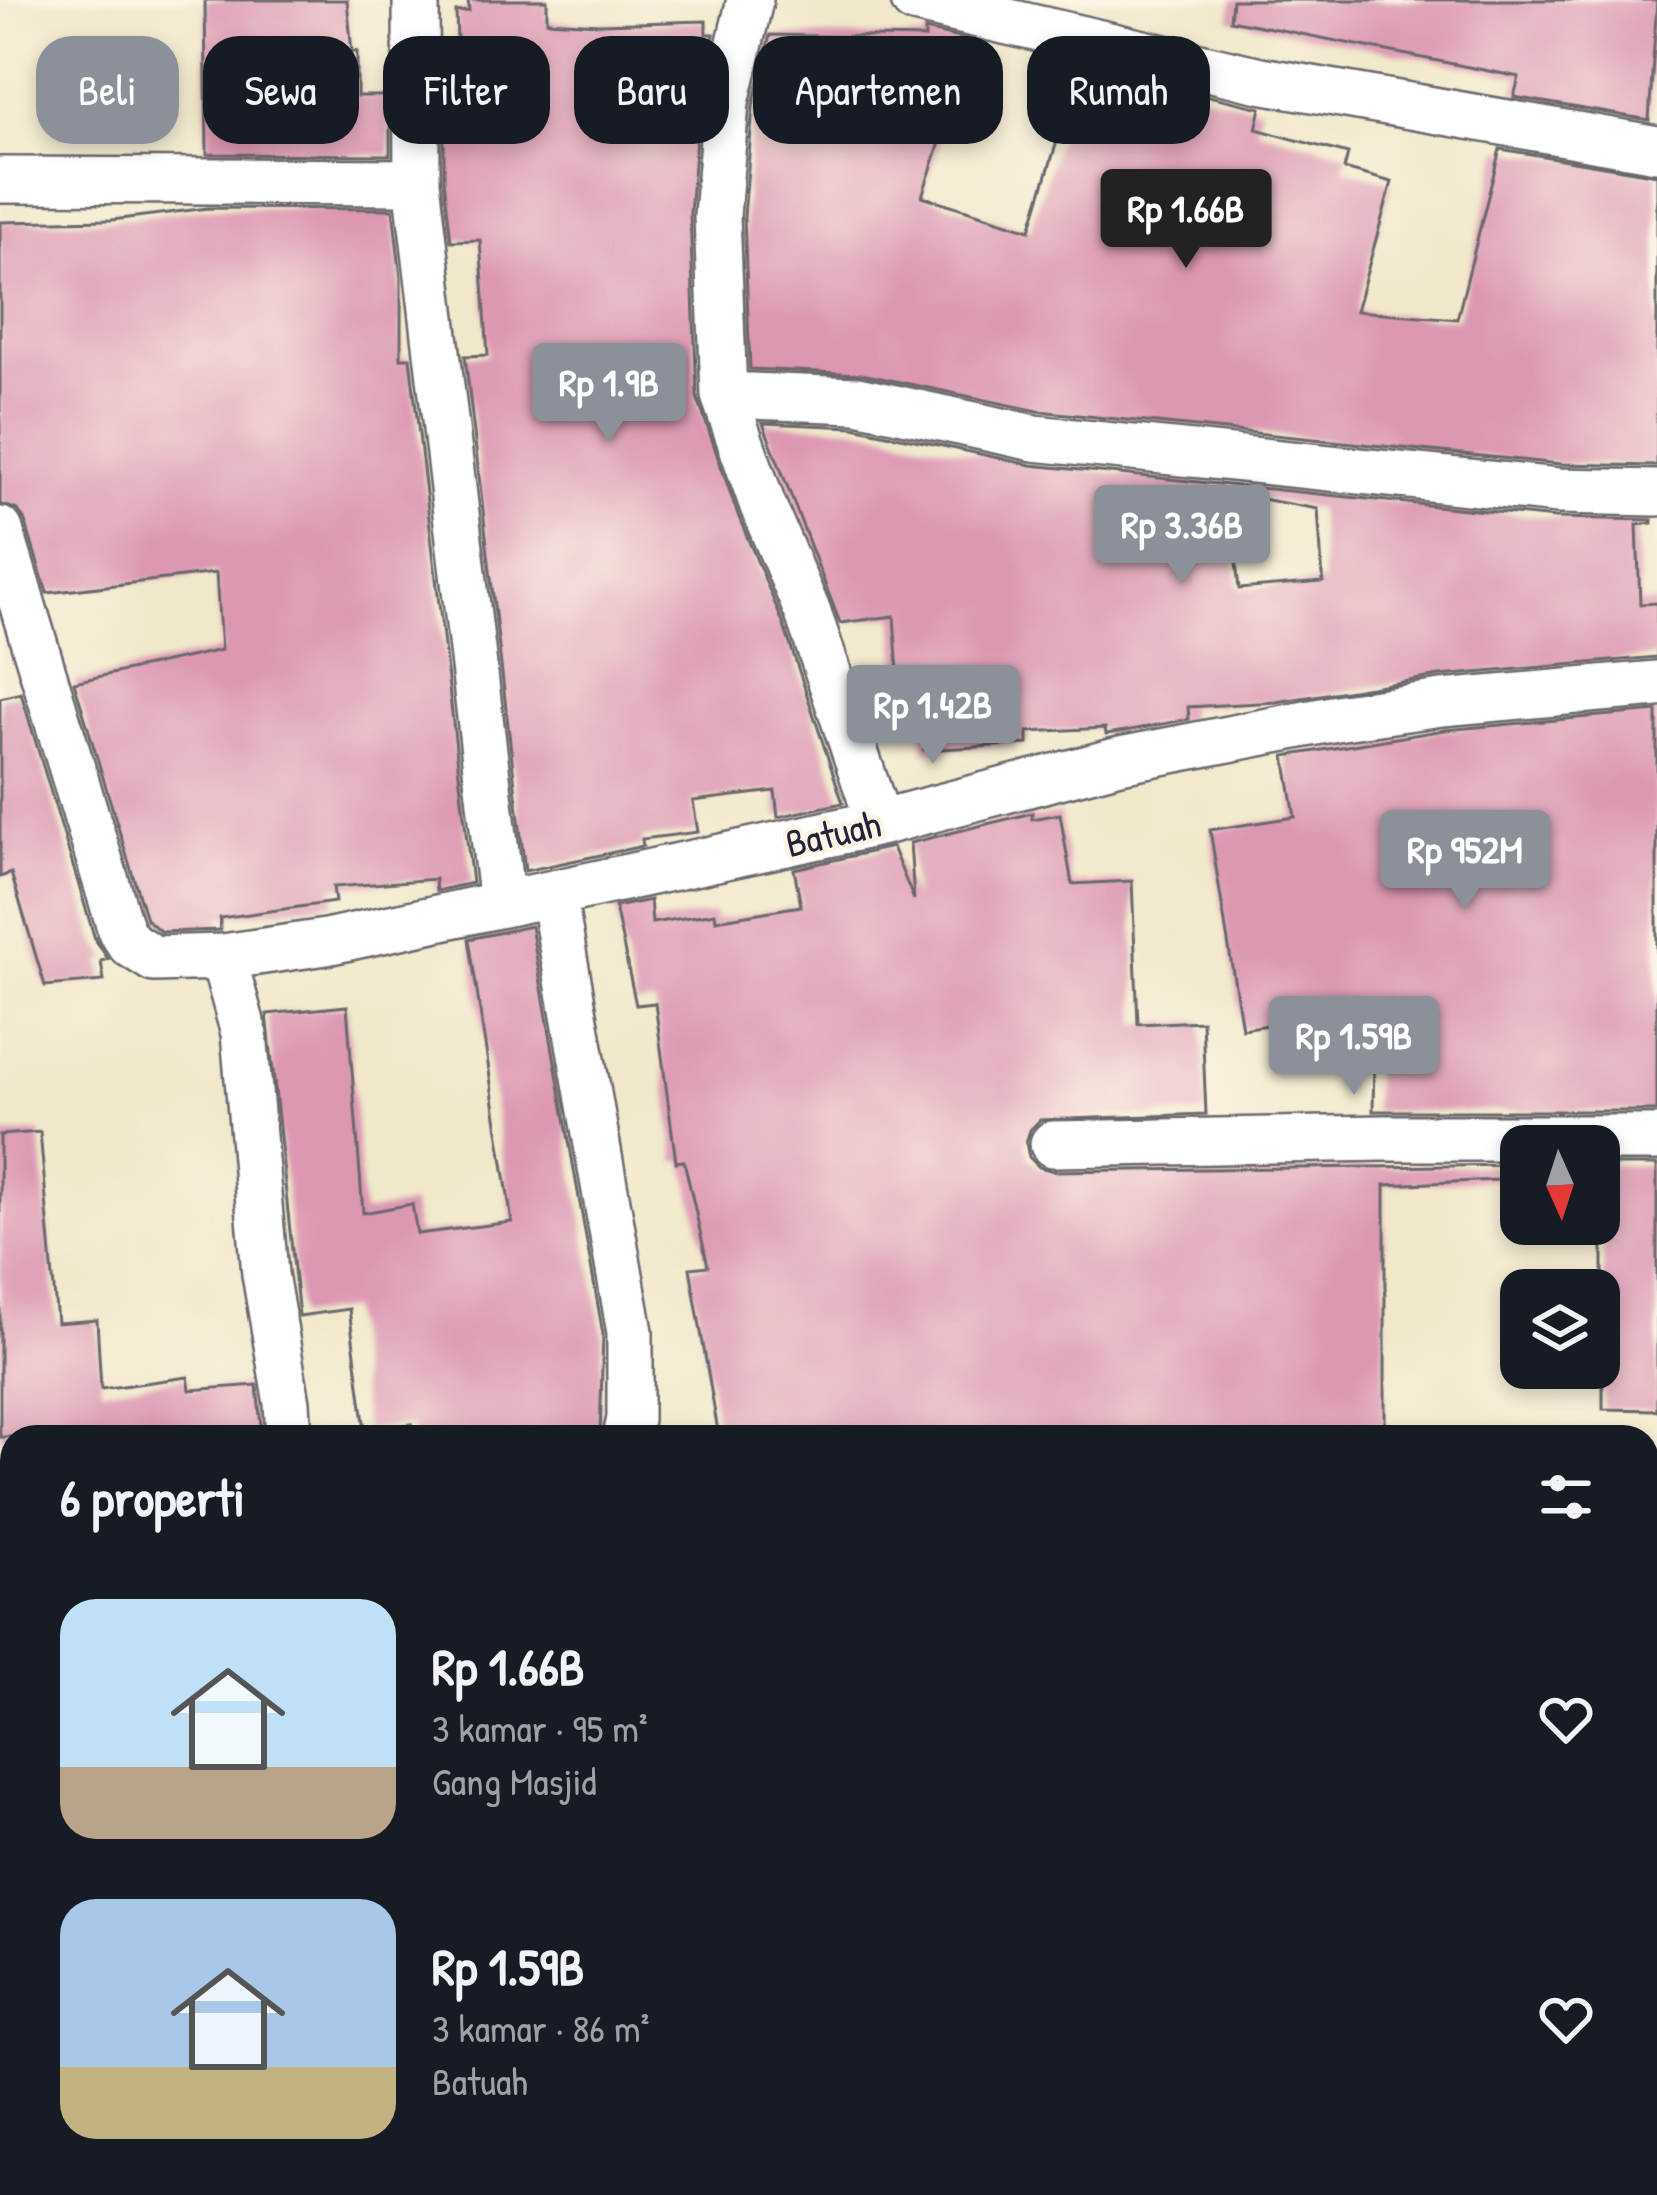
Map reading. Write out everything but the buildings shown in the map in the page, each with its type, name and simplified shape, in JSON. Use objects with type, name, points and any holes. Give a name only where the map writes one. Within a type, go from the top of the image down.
[{"type":"street","points":[[416,0],[417,182],[502,904]]},
{"type":"street","points":[[750,0],[726,102],[717,216],[724,395],[808,613],[879,823]]},
{"type":"street","points":[[914,0],[1260,80],[1657,148]]},
{"type":"street","points":[[0,180],[417,182]]},
{"type":"street","points":[[724,395],[857,400],[1034,438],[1558,491],[1657,493]]},
{"type":"street","name":"Batuah","points":[[0,530],[121,931],[130,944],[154,959],[223,957],[326,942],[553,896],[879,823],[1120,760],[1342,717],[1657,684]]},
{"type":"street","points":[[553,896],[630,1332],[629,1425]]},
{"type":"street","points":[[223,957],[244,1033],[265,1274],[288,1425]]},
{"type":"street","points":[[1053,1144],[1657,1138]]}]
